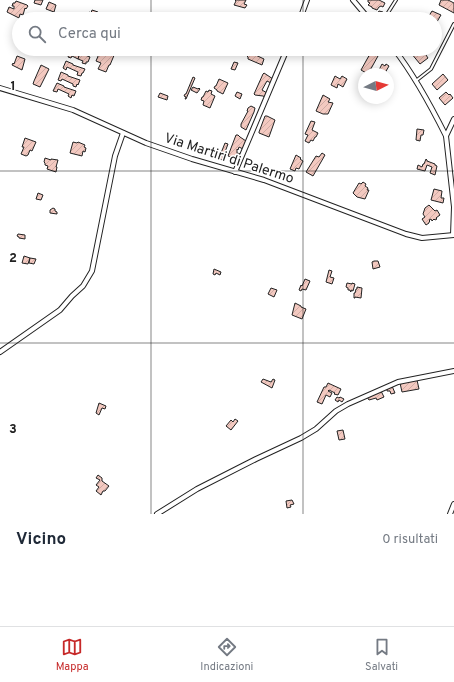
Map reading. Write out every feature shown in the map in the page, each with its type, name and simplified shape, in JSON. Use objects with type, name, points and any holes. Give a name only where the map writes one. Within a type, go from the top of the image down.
[{"type":"street","points":[[303,12],[308,0]]},
{"type":"street","points":[[353,0],[363,12]]},
{"type":"street","points":[[235,172],[284,56]]},
{"type":"street","points":[[399,56],[430,104],[446,136],[454,207],[454,235]]},
{"type":"street","name":"Via Martiri di Palermo","points":[[0,88],[72,110],[161,149],[264,180],[406,234],[422,238],[454,235]]},
{"type":"street","points":[[446,136],[454,119]]},
{"type":"street","points":[[0,352],[60,310],[83,286],[92,271],[115,156],[123,133]]},
{"type":"street","points":[[157,514],[197,488],[301,438],[316,429],[336,410],[348,404],[398,382],[454,371]]},
{"type":"street","points":[[450,514],[454,504]]},
{"type":"lane","points":[[388,12],[396,0]]},
{"type":"lane","points":[[442,47],[454,24]]},
{"type":"lane","points":[[416,81],[431,69],[438,56]]},
{"type":"building","points":[[35,0],[43,0],[41,5],[34,3]]},
{"type":"building","points":[[235,0],[246,0],[244,4],[247,5],[245,8],[234,5]]},
{"type":"building","points":[[368,0],[379,0],[385,3],[383,7],[379,7],[377,10],[368,5],[370,3]]},
{"type":"building","points":[[441,0],[448,0],[454,3],[454,13],[439,5]]},
{"type":"building","points":[[16,1],[28,6],[26,9],[25,8],[24,12],[12,12],[12,14],[7,12],[9,7],[14,9],[14,6],[12,6],[13,3]]},
{"type":"building","points":[[49,2],[56,5],[54,12],[46,9]]},
{"type":"building","points":[[17,56],[25,59],[22,70],[12,65],[13,63],[14,64]]},
{"type":"building","points":[[72,56],[79,56],[78,59]]},
{"type":"building","points":[[79,56],[90,57],[86,64],[82,63],[83,61],[78,59]]},
{"type":"building","points":[[98,56],[114,56],[106,72],[98,69],[101,63],[96,61]]},
{"type":"building","points":[[247,56],[258,56],[264,59],[262,65],[248,59]]},
{"type":"building","points":[[369,56],[378,56],[371,68],[362,68]]},
{"type":"building","points":[[413,56],[427,56],[428,58],[420,64]]},
{"type":"building","points":[[66,61],[85,69],[81,76],[77,75],[78,72],[67,67],[66,70],[63,68]]},
{"type":"building","points":[[234,62],[238,63],[235,70],[231,69]]},
{"type":"building","points":[[382,64],[389,66],[388,68],[380,68]]},
{"type":"building","points":[[41,65],[49,69],[40,87],[33,84]]},
{"type":"building","points":[[61,72],[80,80],[78,85],[77,84],[76,87],[62,79],[61,81],[58,80]]},
{"type":"building","points":[[264,73],[273,79],[271,83],[267,81],[262,90],[267,93],[265,97],[254,94]]},
{"type":"building","points":[[443,74],[448,80],[437,90],[432,84]]},
{"type":"building","points":[[335,76],[340,79],[342,76],[347,79],[343,87],[338,84],[337,88],[331,85]]},
{"type":"building","points":[[193,77],[195,78],[186,99],[185,99],[186,97],[184,96]]},
{"type":"building","points":[[219,79],[228,83],[223,94],[214,88]]},
{"type":"building","points":[[57,83],[76,91],[74,96],[72,95],[71,98],[68,96],[69,94],[58,89],[57,92],[53,91]]},
{"type":"building","points":[[193,87],[200,89],[197,93],[191,90]]},
{"type":"building","points":[[209,90],[212,91],[211,94],[215,96],[210,108],[203,105],[204,101],[201,100],[206,91],[208,92]]},
{"type":"building","points":[[237,92],[242,94],[240,99],[235,96]]},
{"type":"building","points":[[446,92],[453,98],[445,105],[439,98]]},
{"type":"building","points":[[160,93],[168,96],[167,100],[158,97]]},
{"type":"building","points":[[323,95],[330,99],[328,102],[333,103],[328,114],[323,114],[316,111]]},
{"type":"building","points":[[251,106],[255,108],[246,130],[241,127],[241,124],[248,111],[248,108]]},
{"type":"building","points":[[265,116],[275,120],[269,137],[259,133]]},
{"type":"building","points":[[311,121],[315,122],[312,130],[318,133],[313,141],[311,140],[309,143],[305,141],[308,135],[305,134]]},
{"type":"building","points":[[417,129],[424,130],[420,141],[416,140]]},
{"type":"building","points":[[236,135],[246,141],[243,149],[239,147],[238,150],[237,149],[237,153],[241,154],[239,159],[228,156]]},
{"type":"building","points":[[25,138],[36,142],[32,151],[30,150],[26,156],[21,154],[24,147],[22,147]]},
{"type":"building","points":[[73,142],[78,142],[85,145],[85,152],[83,151],[82,156],[70,153]]},
{"type":"building","points":[[225,143],[228,144],[222,160],[219,158]]},
{"type":"building","points":[[322,153],[325,155],[313,176],[306,172],[316,156],[319,157]]},
{"type":"building","points":[[296,155],[303,161],[299,169],[296,168],[295,171],[290,169]]},
{"type":"building","points":[[45,158],[58,160],[56,172],[47,169],[48,166],[45,165],[44,162]]},
{"type":"building","points":[[426,159],[437,166],[435,175],[430,173],[432,167],[427,165],[425,171],[417,169],[418,165],[422,167]]},
{"type":"building","points":[[363,182],[368,188],[367,190],[369,190],[365,199],[357,197],[353,193],[359,183],[361,184]]},
{"type":"building","points":[[434,189],[442,191],[441,198],[444,198],[443,203],[431,200]]},
{"type":"building","points":[[38,193],[43,195],[41,200],[36,199]]},
{"type":"building","points":[[429,205],[435,211],[437,210],[440,215],[435,220],[429,220],[429,223],[426,225],[422,219],[425,217],[423,214],[425,208]]},
{"type":"building","points":[[53,208],[57,214],[50,213],[50,210]]},
{"type":"building","points":[[18,234],[25,235],[25,239],[19,238],[17,236]]},
{"type":"building","points":[[24,256],[30,258],[28,264],[22,263]]},
{"type":"building","points":[[30,258],[36,259],[34,264],[29,263]]},
{"type":"building","points":[[378,261],[380,267],[373,269],[372,262]]},
{"type":"building","points":[[214,269],[221,272],[220,275],[216,273],[215,275],[213,274]]},
{"type":"building","points":[[329,270],[332,271],[330,277],[334,278],[332,284],[326,282]]},
{"type":"building","points":[[305,279],[310,281],[306,290],[302,289],[301,291],[299,290]]},
{"type":"building","points":[[347,283],[355,284],[353,291],[351,290],[351,292],[348,290],[346,287]]},
{"type":"building","points":[[357,287],[362,288],[361,298],[354,298],[354,293]]},
{"type":"building","points":[[271,288],[277,290],[274,297],[268,294]]},
{"type":"building","points":[[295,303],[306,309],[302,319],[292,315]]},
{"type":"building","points":[[263,379],[271,382],[273,379],[275,380],[272,388],[261,382]]},
{"type":"building","points":[[417,380],[419,389],[402,392],[400,383]]},
{"type":"building","points":[[328,383],[341,389],[338,395],[329,390],[328,391],[332,393],[330,397],[326,395],[322,404],[317,402],[324,387],[326,387]]},
{"type":"building","points":[[392,386],[395,393],[391,394],[390,391],[387,391],[387,388]]},
{"type":"building","points":[[381,391],[384,397],[377,400],[376,398],[369,400],[367,397]]},
{"type":"building","points":[[337,397],[344,399],[342,402],[339,400],[338,402],[335,400]]},
{"type":"building","points":[[99,403],[106,406],[105,409],[102,408],[99,415],[96,413]]},
{"type":"building","points":[[235,419],[238,421],[231,430],[226,426],[231,420],[233,422]]},
{"type":"building","points":[[343,430],[345,439],[339,440],[337,431]]},
{"type":"building","points":[[98,475],[102,478],[102,481],[109,486],[101,495],[96,491],[99,487],[96,485],[100,480],[96,478]]},
{"type":"building","points":[[292,500],[294,504],[287,508],[286,501]]}]
